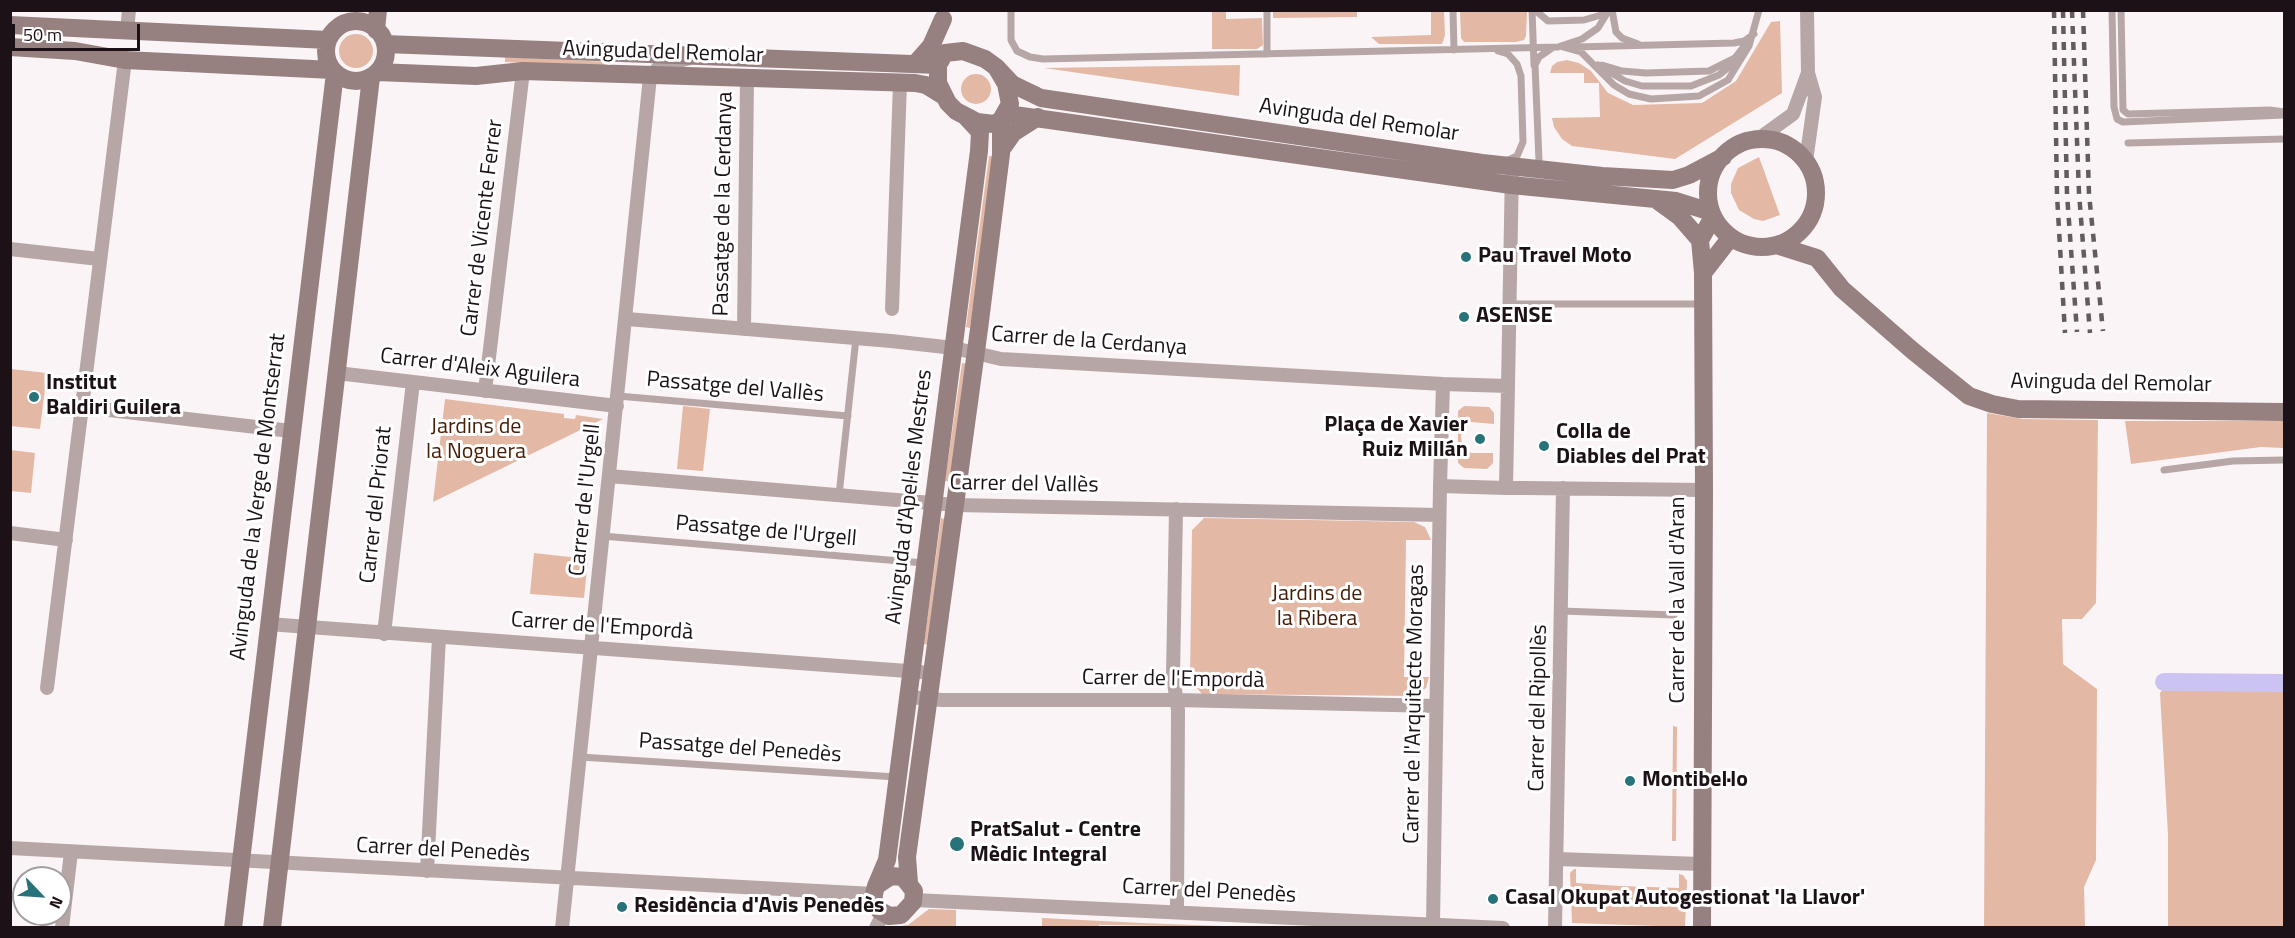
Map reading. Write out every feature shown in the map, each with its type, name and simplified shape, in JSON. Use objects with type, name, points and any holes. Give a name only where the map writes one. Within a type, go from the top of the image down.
[{"type":"street","points":[[127,31],[129,10]]},
{"type":"street","points":[[10,47],[75,51],[125,60],[334,71],[352,81],[374,74],[384,62],[378,10]]},
{"type":"street","points":[[1806,161],[1815,98],[1808,73],[1807,10]]},
{"type":"street","points":[[943,15],[953,36],[974,53]]},
{"type":"street","points":[[943,15],[938,83],[944,96]]},
{"type":"street","points":[[916,63],[932,46],[943,15]]},
{"type":"street","points":[[334,71],[326,56],[328,40],[345,18],[361,22],[380,37]]},
{"type":"street","points":[[10,26],[328,40]]},
{"type":"street","name":"Avinguda del Remolar","points":[[380,37],[692,57],[916,63],[939,62],[953,51],[974,53],[996,67],[1012,84],[1041,98],[1506,172],[1658,201],[1676,201],[1712,214]]},
{"type":"street","points":[[650,77],[660,66],[692,57]]},
{"type":"street","points":[[47,688],[125,60]]},
{"type":"street","points":[[996,67],[1006,84],[1010,104],[1004,117]]},
{"type":"street","name":"Avinguda de la Verge de Montserrat","points":[[233,927],[334,71]]},
{"type":"street","name":"Avinguda del Remolar","points":[[374,74],[476,76],[523,71],[650,77],[921,84],[944,96],[956,111],[967,118],[987,124],[1004,117],[1038,117],[1506,172],[1545,171],[1673,180],[1689,175],[1723,157]]},
{"type":"street","name":"Carrer de Vicente Ferrer","points":[[485,390],[523,71]]},
{"type":"street","points":[[1757,140],[1793,114],[1808,73]]},
{"type":"street","points":[[272,927],[374,74]]},
{"type":"street","name":"Carrer de l'Urgell","points":[[562,927],[627,319],[650,77]]},
{"type":"street","name":"Passatge de la Cerdanya","points":[[744,329],[747,80]]},
{"type":"street","points":[[892,309],[900,83]]},
{"type":"street","name":"Avinguda d'Apel·les Mestres","points":[[911,892],[907,856],[956,505],[1004,117]]},
{"type":"street","points":[[1001,150],[1013,133],[1038,117]]},
{"type":"street","name":"Avinguda d'Apel·les Mestres","points":[[875,890],[887,860],[979,147],[980,132],[967,118]]},
{"type":"street","points":[[1757,140],[1775,141],[1792,148],[1806,161],[1814,176],[1816,258],[1776,245],[1748,245],[1731,237],[1720,228],[1712,214],[1709,188],[1713,172],[1723,157],[1744,142],[1757,140]]},
{"type":"street","points":[[1506,172],[1510,304],[1506,488]]},
{"type":"street","points":[[1658,201],[1680,217],[1700,240],[1712,214]]},
{"type":"street","points":[[1776,245],[1792,238],[1805,226],[1814,210]]},
{"type":"street","points":[[1703,273],[1731,237]]},
{"type":"street","name":"Carrer de la Vall d'Aran","points":[[1700,240],[1703,273],[1704,490],[1702,927]]},
{"type":"street","points":[[10,249],[99,259]]},
{"type":"street","name":"Avinguda del Remolar","points":[[1816,258],[1842,289],[1913,351],[1969,396],[1992,404],[2018,409],[2283,411]]},
{"type":"street","name":"Carrer de la Cerdanya","points":[[627,319],[954,348],[975,355],[1001,359],[1443,384]]},
{"type":"street","name":"Carrer d'Aleix Aguilera","points":[[337,373],[485,390],[618,401]]},
{"type":"street","name":"Carrer del Priorat","points":[[384,634],[413,382]]},
{"type":"street","points":[[1508,386],[1443,384],[1440,486],[1704,490]]},
{"type":"street","points":[[83,407],[291,431]]},
{"type":"street","name":"Carrer del Vallès","points":[[609,476],[956,505],[1439,514]]},
{"type":"street","name":"Carrer de l'Arquitecte Moragas","points":[[1433,924],[1440,486]]},
{"type":"street","name":"Carrer del Ripollès","points":[[1556,927],[1563,488]]},
{"type":"street","points":[[1176,509],[1173,676],[1176,700],[1178,911]]},
{"type":"street","points":[[10,533],[66,540]]},
{"type":"street","name":"Carrer de l'Empordà","points":[[268,624],[384,634],[591,646],[932,673]]},
{"type":"street","points":[[427,871],[439,637]]},
{"type":"street","name":"Carrer de l'Empordà","points":[[909,697],[1436,706]]},
{"type":"street","name":"Carrer del Penedès","points":[[10,848],[567,878],[875,890]]},
{"type":"street","points":[[62,927],[71,852]]},
{"type":"street","points":[[1557,859],[1701,864]]},
{"type":"street","points":[[891,876],[903,877],[911,892],[910,908],[901,915],[880,920],[875,904],[875,890],[891,876]]},
{"type":"street","name":"Carrer del Penedès","points":[[911,892],[1178,911],[1503,927]]},
{"type":"lane","points":[[1011,10],[1011,40],[1017,51],[1030,57],[1734,43],[1744,41],[1754,33]]},
{"type":"lane","points":[[1267,10],[1267,54]]},
{"type":"lane","points":[[1453,10],[1454,50]]},
{"type":"lane","points":[[1534,10],[1548,21],[1584,20],[1609,10]]},
{"type":"lane","points":[[1534,10],[1533,48],[1539,161],[1545,171]]},
{"type":"lane","points":[[1609,10],[1616,32],[1622,38],[1640,45]]},
{"type":"lane","points":[[1535,79],[1535,65],[1539,57],[1547,50],[1582,39],[1598,28],[1609,10]]},
{"type":"lane","points":[[1592,60],[1614,86],[1639,97],[1699,96],[1728,80],[1749,46],[1760,10]]},
{"type":"lane","points":[[2112,10],[2114,107],[2117,119],[2123,122],[2284,114]]},
{"type":"lane","points":[[2121,10],[2123,110],[2128,114],[2270,110],[2284,114]]},
{"type":"lane","points":[[1592,60],[1622,71],[1646,74],[1709,71],[1735,58],[1754,33]]},
{"type":"lane","points":[[1570,47],[1612,74],[1642,86],[1691,86],[1703,83],[1731,66],[1754,33]]},
{"type":"lane","points":[[1490,49],[1508,54],[1517,64],[1521,76],[1522,142],[1517,156],[1506,172]]},
{"type":"lane","points":[[2128,143],[2284,140]]},
{"type":"lane","points":[[1510,304],[1703,304]]},
{"type":"lane","points":[[839,495],[856,338]]},
{"type":"lane","name":"Passatge del Vallès","points":[[618,401],[848,416]]},
{"type":"lane","points":[[2164,470],[2233,460],[2284,460]]},
{"type":"lane","name":"Passatge de l'Urgell","points":[[602,536],[926,563]]},
{"type":"lane","points":[[1561,611],[1674,615]]},
{"type":"lane","name":"Passatge del Penedès","points":[[579,757],[898,777]]},
{"type":"green space","points":[[1212,11],[1226,11],[1226,19],[1262,18],[1263,45],[1257,49],[1212,49]]},
{"type":"green space","points":[[1273,11],[1357,11],[1357,17],[1273,18]]},
{"type":"green space","points":[[1431,11],[1444,11],[1445,35],[1442,44],[1379,44],[1371,37],[1431,35]]},
{"type":"green space","points":[[1460,11],[1527,11],[1526,36],[1524,40],[1516,42],[1464,42],[1461,38]]},
{"type":"green space","points":[[1780,21],[1782,93],[1675,159],[1572,146],[1562,139],[1554,127],[1552,118],[1600,117],[1599,83],[1584,83],[1584,73],[1550,73],[1552,66],[1557,62],[1567,60],[1579,63],[1591,71],[1608,93],[1633,105],[1702,103],[1736,81],[1771,22]]},
{"type":"green space","points":[[356,34],[368,39],[373,51],[368,63],[356,68],[344,63],[339,51],[344,39]]},
{"type":"green space","points":[[505,57],[608,62],[607,67],[505,62]]},
{"type":"green space","points":[[1240,65],[1239,96],[1044,68]]},
{"type":"green space","points":[[976,74],[987,78],[991,89],[987,100],[976,104],[965,100],[961,89],[965,78]]},
{"type":"green space","points":[[989,156],[994,157],[970,328],[966,327]]},
{"type":"green space","points":[[1759,157],[1780,215],[1763,221],[1754,219],[1739,210],[1731,193],[1731,184],[1738,168]]},
{"type":"green space","points":[[962,363],[967,364],[951,482],[945,481]]},
{"type":"green space","points":[[11,369],[47,373],[40,429],[11,426]]},
{"type":"green space","name":"Jardins de la Noguera","points":[[445,399],[564,414],[564,418],[575,419],[576,415],[603,419],[433,502]]},
{"type":"green space","points":[[683,406],[710,409],[703,471],[677,469]]},
{"type":"green space","points":[[1464,406],[1489,407],[1494,413],[1494,424],[1471,422],[1462,431],[1461,437],[1462,444],[1471,453],[1493,453],[1493,463],[1487,469],[1464,468],[1458,463],[1458,411]]},
{"type":"green space","points":[[1987,413],[2023,419],[2098,420],[2096,603],[2082,619],[2062,619],[2063,664],[2097,689],[2096,860],[2084,887],[2085,927],[1984,928]]},
{"type":"green space","points":[[2125,421],[2284,421],[2284,448],[2261,447],[2131,464]]},
{"type":"green space","points":[[11,450],[35,453],[31,493],[11,491]]},
{"type":"green space","points":[[941,518],[945,519],[929,645],[924,644]]},
{"type":"green space","name":"Jardins de la Ribera","points":[[1204,518],[1414,522],[1425,527],[1431,540],[1406,540],[1404,677],[1429,677],[1426,688],[1415,696],[1202,694],[1190,680],[1192,530]]},
{"type":"green space","points":[[534,553],[588,559],[584,598],[530,594]]},
{"type":"green space","points":[[2165,686],[2284,687],[2284,927],[2168,927],[2168,835],[2160,693]]},
{"type":"green space","points":[[1673,726],[1677,727],[1676,841],[1672,841]]},
{"type":"green space","points":[[1576,869],[1576,883],[1620,886],[1679,888],[1679,874],[1683,875],[1687,881],[1685,927],[1572,923],[1570,873]]},
{"type":"green space","points":[[929,909],[956,910],[956,927],[894,927],[908,925]]},
{"type":"green space","points":[[1042,918],[1250,927],[1099,925],[1099,928],[1042,927]]},
{"type":"waterway","points":[[2164,682],[2284,683]]},
{"type":"railway","points":[[2054,10],[2057,195],[2065,333]]},
{"type":"railway","points":[[2063,10],[2067,194],[2077,332]]},
{"type":"railway","points":[[2072,10],[2079,193],[2090,333]]},
{"type":"railway","points":[[2083,10],[2089,194],[2103,331]]},
{"type":"place","name":"Pau Travel Moto","points":[[1466,257]]},
{"type":"place","name":"ASENSE","points":[[1464,317]]},
{"type":"place","name":"Institut Baldiri Guilera","points":[[34,397]]},
{"type":"place","name":"Plaça de Xavier Ruiz Millán","points":[[1480,439]]},
{"type":"place","name":"Colla de Diables del Prat","points":[[1544,446]]},
{"type":"place","name":"Montibel·lo","points":[[1630,781]]},
{"type":"place","name":"PratSalut - Centre Mèdic Integral","points":[[957,844]]},
{"type":"place","name":"Casal Okupat Autogestionat 'la Llavor'","points":[[1493,899]]},
{"type":"place","name":"Residència d'Avis Penedès","points":[[622,907]]}]
